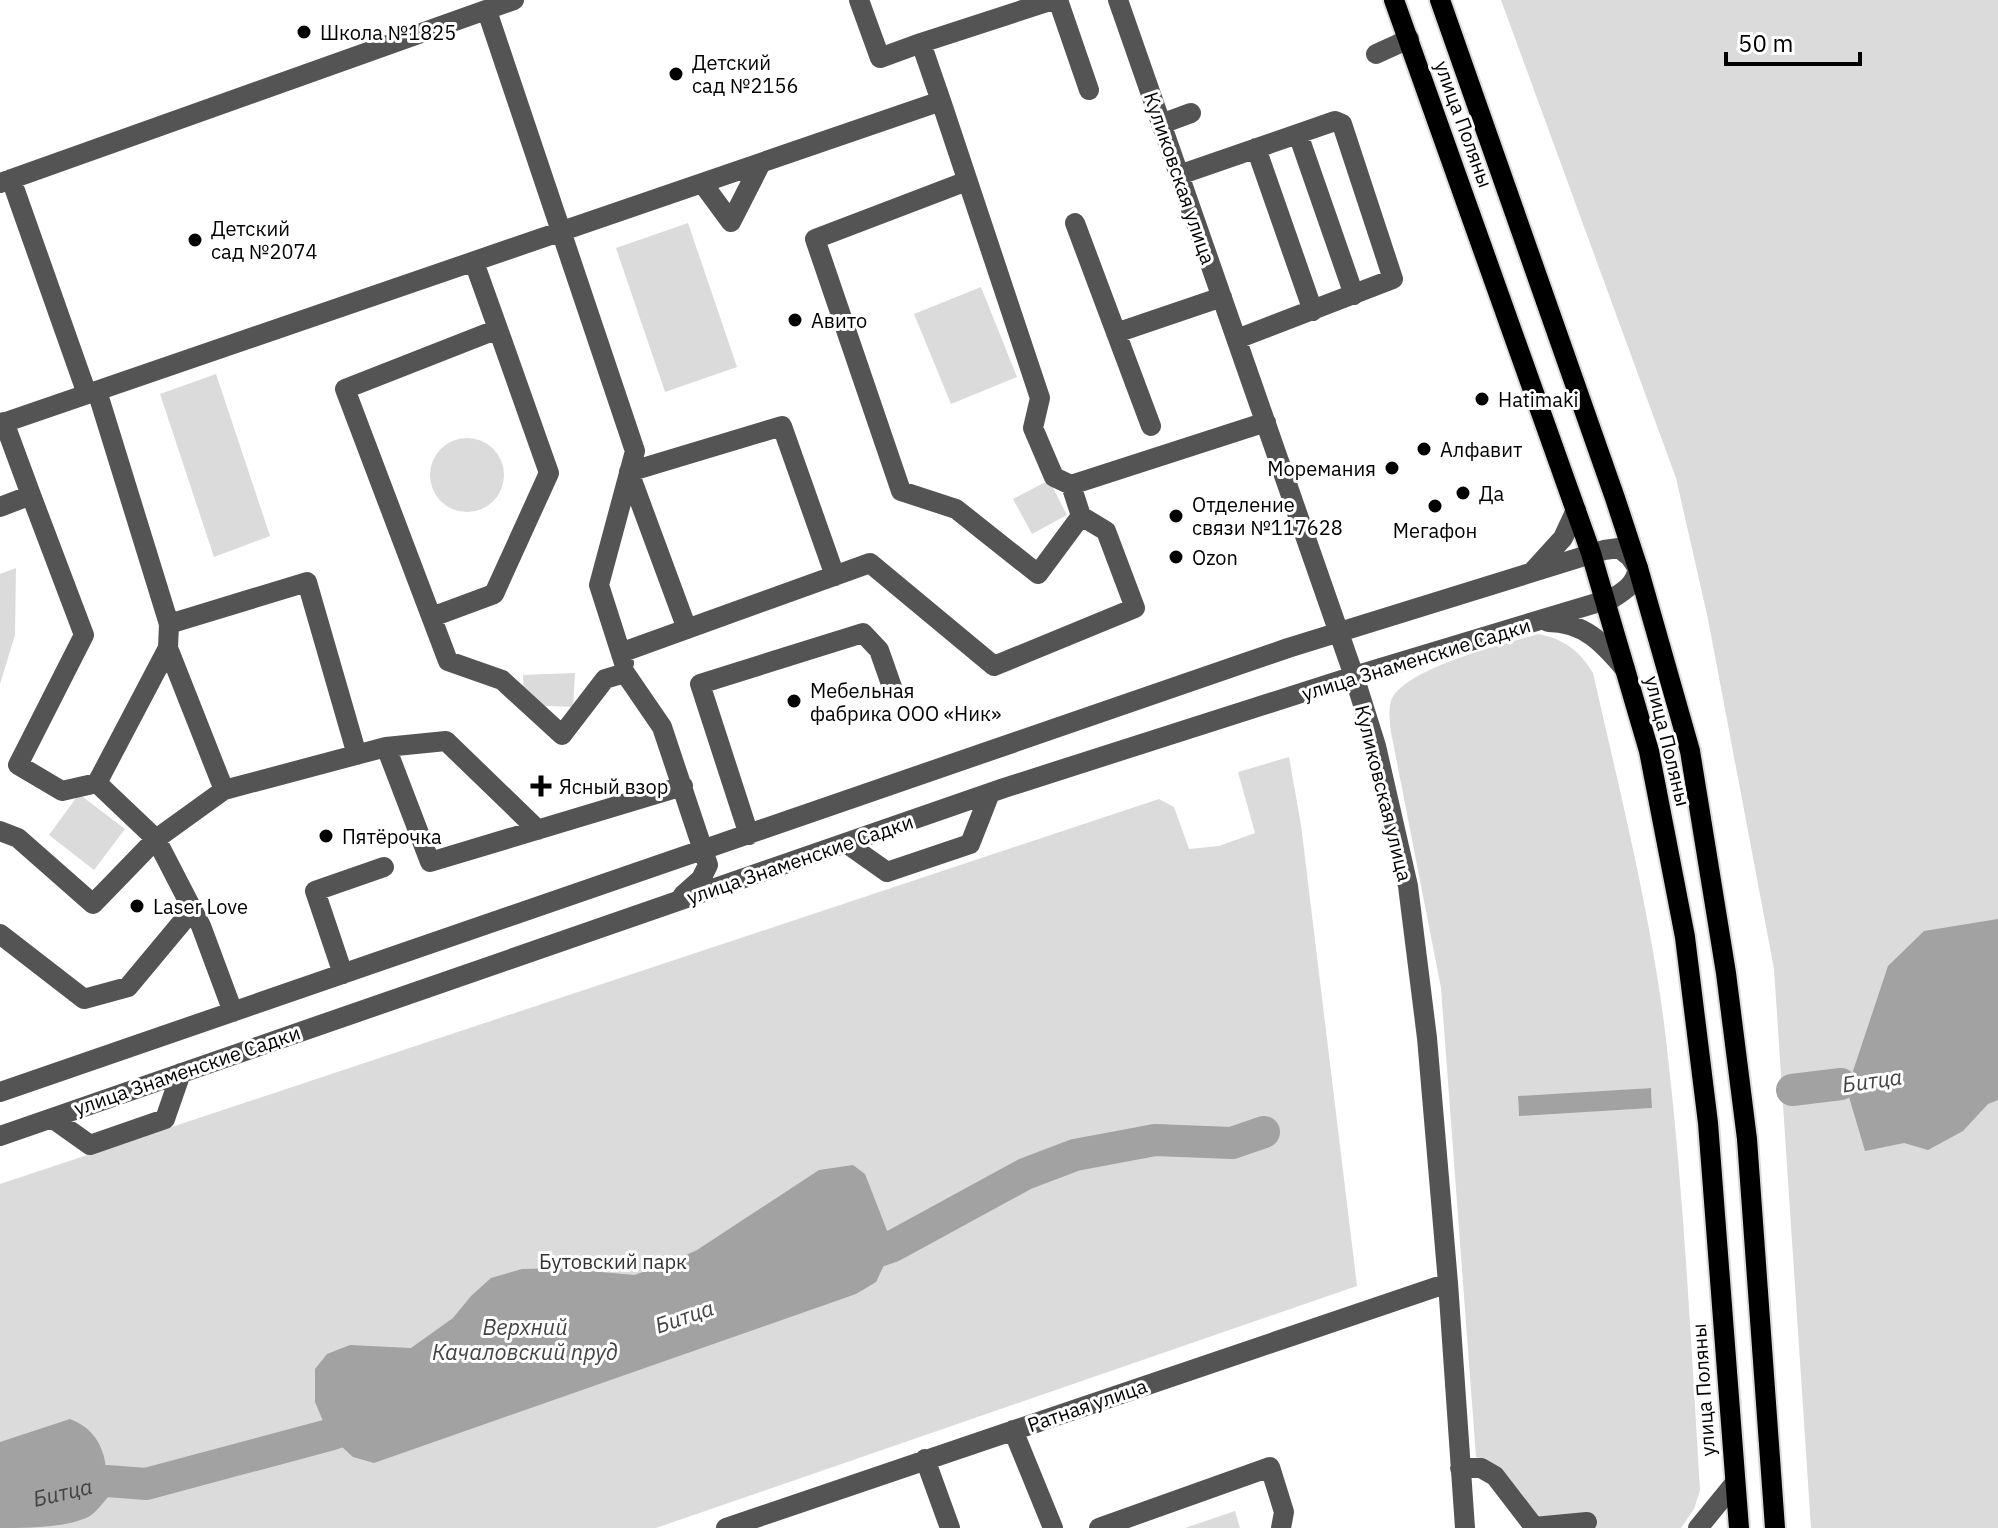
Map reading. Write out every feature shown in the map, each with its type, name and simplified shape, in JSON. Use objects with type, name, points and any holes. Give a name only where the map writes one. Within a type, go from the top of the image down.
[{"type":"main road","name":"улица Поляны","points":[[1394,0],[1591,553],[1649,751],[1685,937],[1708,1123],[1736,1528]]},
{"type":"main road","name":"улица Поляны","points":[[1440,0],[1638,568],[1690,751],[1726,973],[1747,1139],[1775,1528]]},
{"type":"street","points":[[224,790],[168,648],[169,624],[92,392],[5,181],[514,0]]},
{"type":"street","points":[[859,0],[880,58],[996,9],[1055,0],[1089,90]]},
{"type":"street","name":"Куликовская улица","points":[[1118,0],[1354,676],[1376,746],[1408,886],[1427,1038],[1465,1528]]},
{"type":"street","points":[[487,11],[635,451],[599,585],[624,662],[662,727],[708,865],[701,879],[670,904]]},
{"type":"street","points":[[1376,54],[1409,39]]},
{"type":"street","points":[[921,43],[1040,398],[1033,428],[1054,477],[1071,485],[1266,422]]},
{"type":"street","points":[[168,648],[97,783],[62,791],[18,765],[84,635],[2,423],[941,101]]},
{"type":"street","points":[[1161,124],[1191,113]]},
{"type":"street","points":[[1179,175],[1335,121],[1342,124],[1393,276],[1390,282],[1237,339]]},
{"type":"street","points":[[1298,134],[1354,295]]},
{"type":"street","points":[[1256,148],[1313,311]]},
{"type":"street","points":[[703,184],[731,222],[761,163]]},
{"type":"street","points":[[967,181],[815,239],[901,491],[956,509],[1038,574],[1081,516]]},
{"type":"street","points":[[1075,223],[1151,426]]},
{"type":"street","points":[[432,617],[494,594],[549,473],[474,262]]},
{"type":"street","points":[[1116,333],[1222,297]]},
{"type":"street","points":[[498,329],[345,389],[448,661],[502,680],[562,735],[605,679],[624,662],[687,629],[870,563],[994,666],[1135,608],[1106,531],[1081,516],[1071,485]]},
{"type":"street","points":[[629,472],[782,426],[835,576]]},
{"type":"street","points":[[629,472],[687,629]]},
{"type":"street","points":[[0,507],[31,495]]},
{"type":"street","points":[[1530,574],[1563,538],[1576,510]]},
{"type":"street","points":[[1591,553],[1619,548],[1638,568],[1631,587],[1605,601]]},
{"type":"street","name":"улица Знаменские Садки","points":[[0,1092],[1339,632],[1591,553]]},
{"type":"street","points":[[169,624],[307,582],[357,755]]},
{"type":"street","name":"улица Знаменские Садки","points":[[0,1136],[990,793],[1354,676],[1605,601]]},
{"type":"street","points":[[1536,621],[1565,622],[1589,632],[1625,669]]},
{"type":"street","points":[[749,835],[700,684],[863,633],[879,650],[892,687]]},
{"type":"street","points":[[0,831],[18,838],[93,904],[156,839],[224,790],[386,747],[446,741],[538,830]]},
{"type":"street","points":[[386,747],[430,862],[683,786]]},
{"type":"street","points":[[97,783],[156,839],[201,926],[233,1012]]},
{"type":"street","points":[[846,843],[887,872],[970,844],[990,793]]},
{"type":"street","points":[[343,974],[315,891],[384,867]]},
{"type":"street","points":[[0,934],[84,999],[128,987],[193,909]]},
{"type":"street","points":[[52,1118],[90,1145],[105,1140],[165,1119],[181,1073]]},
{"type":"street","name":"Ратная улица","points":[[726,1528],[1448,1283]]},
{"type":"street","points":[[1013,1430],[1053,1528]]},
{"type":"street","points":[[925,1459],[950,1528]]},
{"type":"street","points":[[1099,1528],[1270,1467],[1284,1512],[1281,1528]]},
{"type":"street","points":[[1460,1468],[1481,1468],[1495,1476],[1534,1528],[1587,1522]]},
{"type":"street","points":[[1698,1528],[1734,1484]]},
{"type":"green space","points":[[1501,0],[1998,0],[1998,1528],[1811,1528],[1774,969],[1708,619],[1676,478]]},
{"type":"green space","points":[[688,223],[737,367],[665,392],[616,248]]},
{"type":"green space","points":[[981,287],[1017,377],[951,404],[914,314]]},
{"type":"green space","points":[[216,374],[270,536],[214,557],[160,394]]},
{"type":"green space","points":[[460,438],[474,438],[488,444],[498,454],[504,475],[502,489],[488,506],[474,512],[460,512],[446,506],[436,496],[430,482],[430,468],[436,454],[446,444]]},
{"type":"green space","points":[[1049,480],[1067,515],[1032,534],[1013,499]]},
{"type":"green space","points":[[16,568],[15,635],[0,684],[0,574]]},
{"type":"green space","points":[[1538,634],[1556,639],[1577,652],[1593,673],[1635,860],[1661,1001],[1678,1158],[1700,1490],[1694,1509],[1681,1528],[1588,1528],[1539,1520],[1486,1461],[1476,1457],[1441,988],[1391,732],[1390,708],[1399,689],[1434,668]],"holes":[[[1651,1088],[1652,1108],[1519,1115],[1518,1097]]]},
{"type":"green space","points":[[575,673],[573,707],[524,705],[523,675]]},
{"type":"green space","name":"Бутовский парк","points":[[1289,757],[1301,825],[1357,1286],[656,1528],[0,1528],[0,1184],[1159,799],[1174,807],[1189,849],[1219,846],[1255,833],[1238,772]]},
{"type":"green space","points":[[79,794],[125,829],[94,870],[49,835]]},
{"type":"green space","points":[[1235,1511],[1240,1528],[1185,1528]]},
{"type":"water","points":[[1998,919],[1998,1100],[1988,1104],[1963,1131],[1928,1150],[1904,1143],[1865,1151],[1849,1097],[1798,1103],[1797,1078],[1851,1077],[1888,966],[1924,931]]},
{"type":"water","points":[[1651,1088],[1652,1108],[1519,1116],[1518,1096]]},
{"type":"water","name":"Верхний Качаловский пруд","points":[[853,1165],[865,1174],[893,1246],[876,1282],[856,1294],[374,1463],[353,1457],[329,1435],[315,1402],[315,1369],[327,1354],[350,1345],[411,1348],[453,1318],[491,1278],[522,1269],[558,1268],[634,1275],[664,1265],[697,1250],[819,1170]]},
{"type":"water","points":[[70,1419],[91,1432],[98,1441],[107,1473],[108,1497],[93,1514],[81,1520],[46,1526],[0,1528],[0,1442]]},
{"type":"waterway","name":"Битца","points":[[1792,1090],[1841,1084]]},
{"type":"waterway","name":"Битца","points":[[855,1259],[893,1246],[1025,1174],[1075,1155],[1155,1140],[1232,1143],[1264,1132]]},
{"type":"waterway","name":"Битца","points":[[0,1506],[107,1481],[146,1484],[371,1421]]},
{"type":"place","name":"Школа №1825","points":[[304,32]]},
{"type":"place","name":"Детский сад №2156","points":[[676,74]]},
{"type":"place","name":"Детский сад №2074","points":[[195,240]]},
{"type":"place","name":"Авито","points":[[795,320]]},
{"type":"place","name":"Hatimaki","points":[[1482,399]]},
{"type":"place","name":"Алфавит","points":[[1424,449]]},
{"type":"place","name":"Моремания","points":[[1392,468]]},
{"type":"place","name":"Да","points":[[1463,493]]},
{"type":"place","name":"Мегафон","points":[[1435,506]]},
{"type":"place","name":"Отделение связи №117628","points":[[1176,516]]},
{"type":"place","name":"Ozon","points":[[1176,557]]},
{"type":"place","name":"Мебельная фабрика ООО «Ник»","points":[[794,701]]},
{"type":"place","name":"Ясный взор","points":[[541,786]]},
{"type":"place","name":"Пятёрочка","points":[[326,836]]},
{"type":"place","name":"Laser Love","points":[[137,906]]}]
